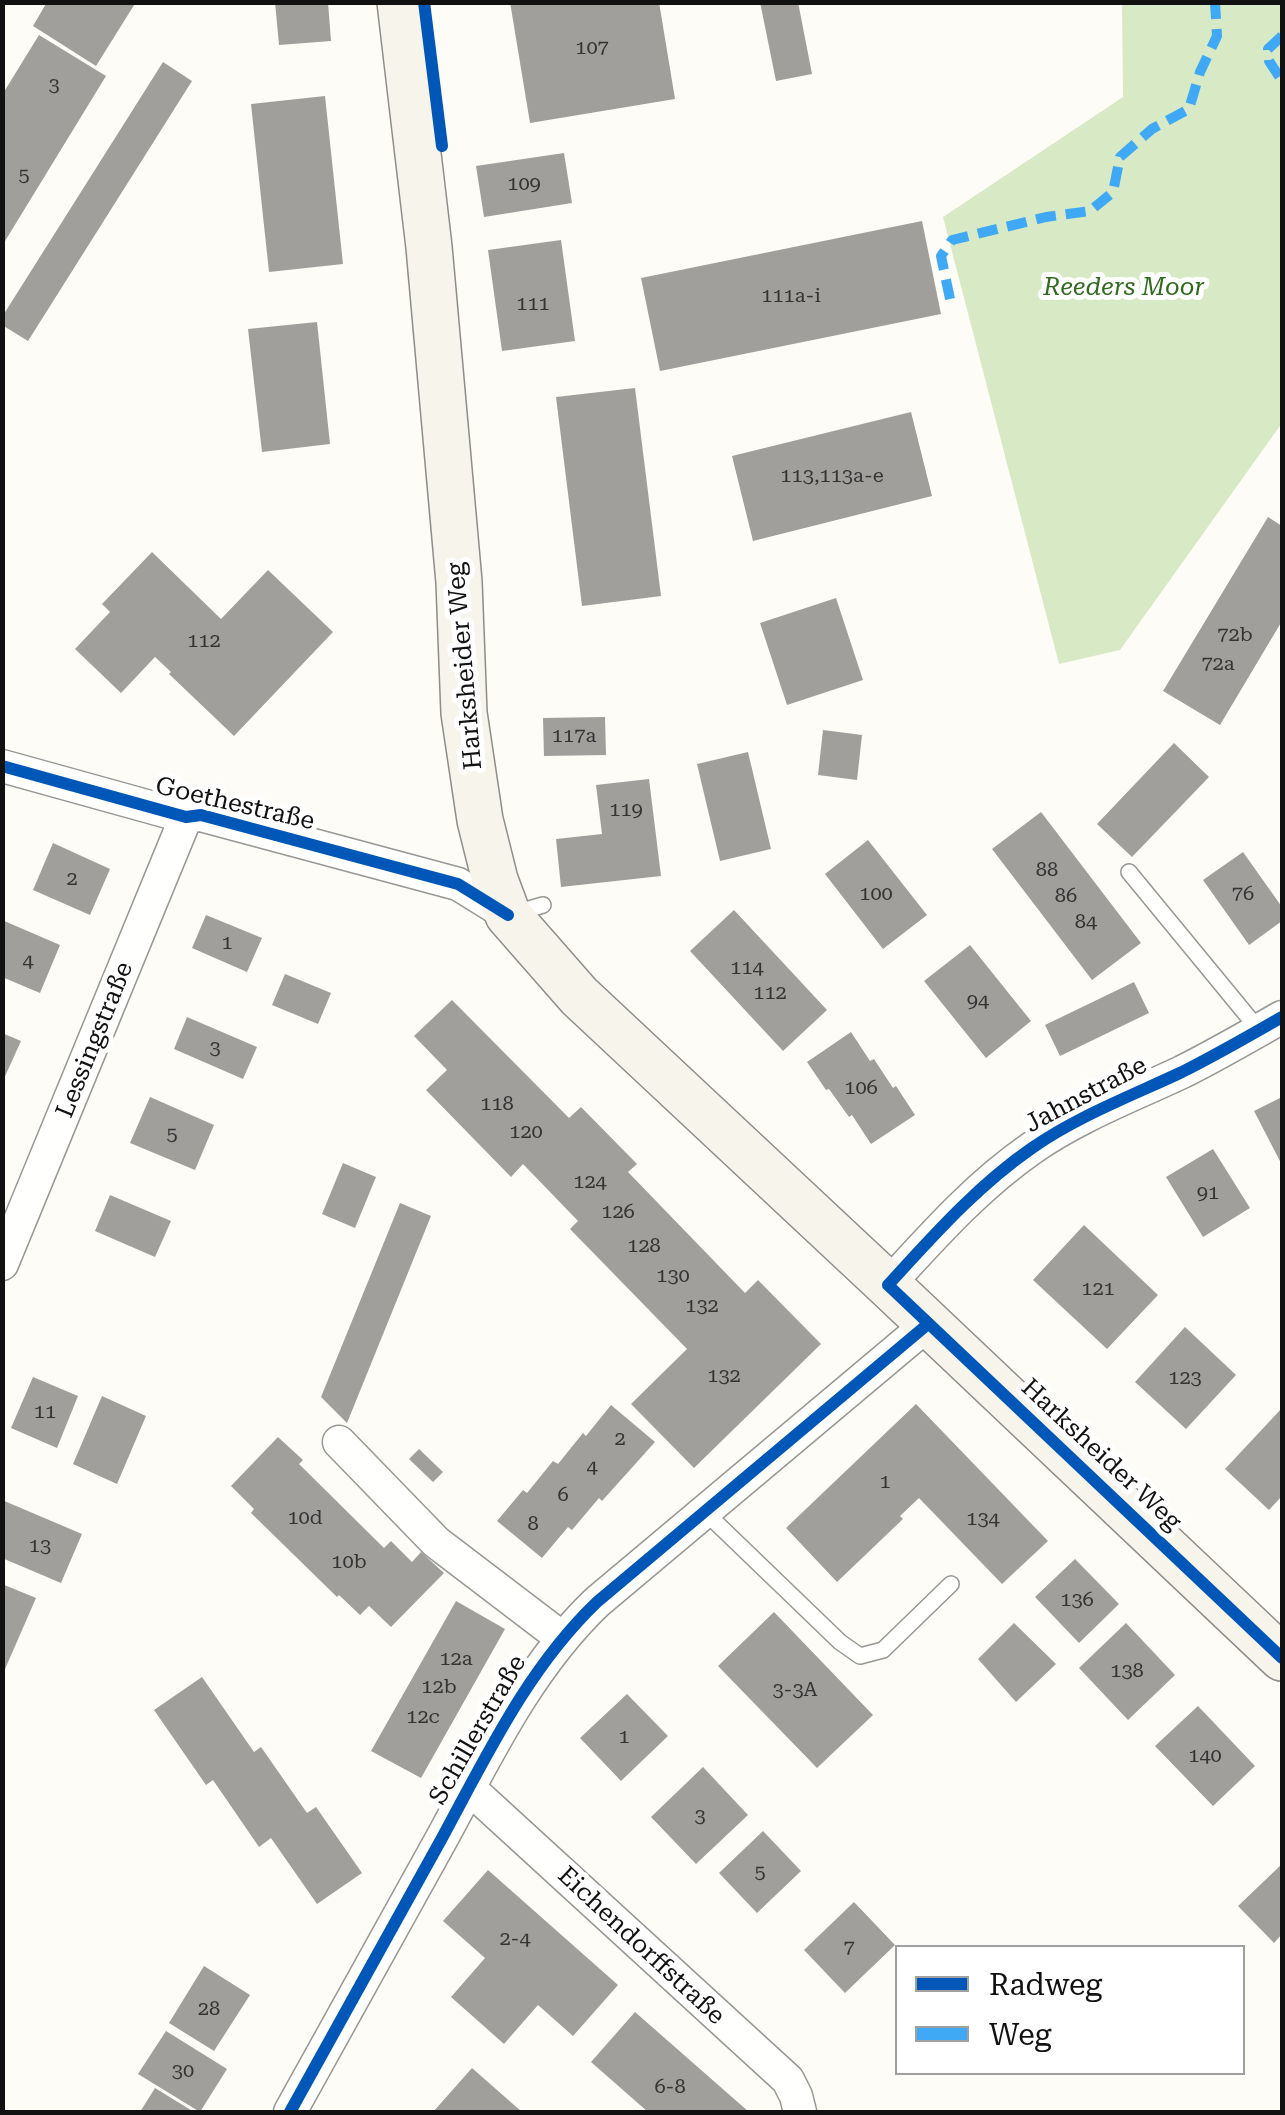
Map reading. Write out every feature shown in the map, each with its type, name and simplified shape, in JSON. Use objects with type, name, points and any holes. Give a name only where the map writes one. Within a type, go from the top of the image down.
[{"type":"main road","name":"Harksheider Weg","points":[[400,2],[429,246],[459,582],[464,713],[480,820],[495,880],[526,910],[579,996],[1282,1658]]},
{"type":"street","name":"Goethestraße","points":[[2,766],[84,791],[186,817],[200,816],[458,884],[526,910]]},
{"type":"street","name":"Lessingstraße","points":[[2,1264],[186,817]]},
{"type":"street","name":"Jahnstraße","points":[[888,1285],[960,1207],[1032,1147],[1073,1122],[1187,1070],[1271,1024]]},
{"type":"street","name":"Schillerstraße","points":[[290,2112],[530,1681],[562,1638],[597,1602],[928,1324]]},
{"type":"street","points":[[339,1442],[436,1542],[562,1638]]},
{"type":"street","name":"Eichendorffstraße","points":[[469,1788],[788,2080],[800,2112]]},
{"type":"lane","points":[[1129,872],[1271,1024]]},
{"type":"lane","points":[[705,1512],[840,1642],[860,1656],[883,1650],[951,1584]]},
{"type":"green space","name":"Reeders Moor","points":[[1122,3],[1282,3],[1282,423],[1120,650],[1059,664],[943,217],[1123,97]]},
{"type":"building","points":[[47,2],[136,2],[96,66],[33,26]]},
{"type":"building","points":[[275,2],[328,2],[331,41],[279,45]]},
{"type":"building","points":[[510,2],[659,2],[675,99],[530,123]]},
{"type":"building","points":[[760,2],[798,2],[812,74],[776,81]]},
{"type":"building","points":[[39,35],[106,76],[2,246],[2,95]]},
{"type":"building","points":[[163,62],[192,81],[28,341],[2,325],[2,317]]},
{"type":"building","points":[[325,96],[343,264],[269,272],[251,104]]},
{"type":"building","points":[[564,153],[572,203],[484,217],[476,166]]},
{"type":"building","points":[[922,221],[941,314],[660,371],[641,278]]},
{"type":"building","points":[[561,240],[575,341],[502,351],[488,250]]},
{"type":"building","points":[[317,322],[330,444],[262,452],[248,329]]},
{"type":"building","points":[[635,388],[661,596],[582,606],[556,397]]},
{"type":"building","points":[[911,412],[932,496],[753,541],[732,456]]},
{"type":"building","points":[[1268,517],[1282,526],[1282,621],[1220,725],[1163,691]]},
{"type":"building","points":[[152,552],[221,619],[268,570],[333,632],[234,736],[155,657],[121,693],[75,649],[110,612],[102,604]]},
{"type":"building","points":[[836,598],[863,680],[787,705],[760,623]]},
{"type":"building","points":[[605,717],[606,755],[544,756],[543,718]]},
{"type":"building","points":[[823,730],[862,735],[857,780],[818,775]]},
{"type":"building","points":[[1174,743],[1209,777],[1132,857],[1097,824]]},
{"type":"building","points":[[748,752],[771,849],[720,861],[697,764]]},
{"type":"building","points":[[649,779],[661,876],[561,887],[556,839],[602,834],[596,785]]},
{"type":"building","points":[[1041,812],[1141,943],[1092,980],[992,849]]},
{"type":"building","points":[[868,840],[927,915],[883,949],[825,874]]},
{"type":"building","points":[[53,843],[110,869],[90,915],[33,890]]},
{"type":"building","points":[[1243,852],[1282,907],[1282,921],[1249,945],[1203,880]]},
{"type":"building","points":[[734,910],[827,1010],[783,1051],[690,951]]},
{"type":"building","points":[[206,915],[262,938],[247,972],[192,948]]},
{"type":"building","points":[[2,920],[60,945],[40,993],[2,977]]},
{"type":"building","points":[[970,945],[1031,1021],[986,1058],[924,981]]},
{"type":"building","points":[[285,974],[331,993],[318,1024],[272,1005]]},
{"type":"building","points":[[1134,982],[1149,1013],[1060,1056],[1045,1025]]},
{"type":"building","points":[[452,1000],[569,1118],[581,1107],[637,1164],[628,1172],[745,1293],[758,1280],[821,1344],[694,1468],[631,1404],[687,1349],[570,1229],[578,1221],[523,1164],[511,1177],[426,1090],[447,1070],[414,1036]]},
{"type":"building","points":[[187,1017],[257,1047],[243,1079],[174,1049]]},
{"type":"building","points":[[851,1032],[915,1115],[871,1144],[807,1062]]},
{"type":"building","points":[[2,1033],[21,1041],[2,1083]]},
{"type":"building","points":[[150,1097],[214,1125],[195,1170],[130,1143]]},
{"type":"building","points":[[1282,1097],[1282,1165],[1254,1111]]},
{"type":"building","points":[[1213,1149],[1250,1208],[1203,1237],[1166,1177]]},
{"type":"building","points":[[343,1163],[376,1177],[355,1228],[322,1214]]},
{"type":"building","points":[[110,1195],[171,1221],[155,1257],[95,1231]]},
{"type":"building","points":[[400,1203],[431,1216],[347,1423],[321,1397]]},
{"type":"building","points":[[1084,1225],[1158,1295],[1107,1349],[1033,1280]]},
{"type":"building","points":[[1185,1327],[1236,1375],[1186,1429],[1135,1382]]},
{"type":"building","points":[[33,1377],[78,1396],[57,1448],[11,1428]]},
{"type":"building","points":[[102,1396],[146,1416],[117,1484],[73,1464]]},
{"type":"building","points":[[916,1404],[1048,1541],[1002,1584],[919,1498],[900,1516],[903,1519],[837,1582],[786,1528]]},
{"type":"building","points":[[611,1405],[655,1442],[602,1501],[599,1498],[572,1530],[568,1527],[542,1558],[497,1521],[553,1461],[558,1464],[583,1433],[586,1436]]},
{"type":"building","points":[[1282,1408],[1282,1496],[1269,1510],[1225,1469]]},
{"type":"building","points":[[278,1437],[303,1460],[299,1464],[384,1548],[391,1541],[412,1562],[421,1552],[444,1573],[391,1627],[369,1606],[360,1615],[337,1597],[251,1513],[254,1509],[231,1486]]},
{"type":"building","points":[[419,1449],[443,1472],[433,1482],[409,1459]]},
{"type":"building","points":[[2,1500],[82,1534],[61,1583],[2,1558]]},
{"type":"building","points":[[1075,1559],[1119,1604],[1079,1643],[1035,1597]]},
{"type":"building","points":[[2,1584],[36,1598],[2,1676]]},
{"type":"building","points":[[456,1601],[505,1629],[421,1778],[371,1751]]},
{"type":"building","points":[[774,1612],[873,1715],[817,1768],[718,1666]]},
{"type":"building","points":[[1014,1623],[1056,1664],[1016,1702],[978,1659]]},
{"type":"building","points":[[1126,1623],[1175,1675],[1128,1720],[1079,1668]]},
{"type":"building","points":[[202,1677],[254,1752],[261,1747],[307,1813],[316,1807],[362,1873],[317,1904],[271,1838],[259,1847],[213,1780],[206,1785],[154,1710]]},
{"type":"building","points":[[627,1694],[668,1736],[621,1781],[580,1738]]},
{"type":"building","points":[[1198,1706],[1255,1766],[1213,1806],[1155,1746]]},
{"type":"building","points":[[703,1767],[748,1815],[696,1864],[651,1817]]},
{"type":"building","points":[[763,1831],[801,1871],[757,1913],[719,1873]]},
{"type":"building","points":[[1282,1864],[1282,1934],[1274,1943],[1238,1906]]},
{"type":"building","points":[[488,1870],[618,1985],[573,2036],[538,2005],[504,2044],[451,1997],[485,1958],[443,1921]]},
{"type":"building","points":[[854,1902],[895,1945],[845,1993],[804,1950]]},
{"type":"building","points":[[204,1966],[250,1995],[214,2051],[169,2023]]},
{"type":"building","points":[[635,2012],[749,2112],[648,2112],[591,2062]]},
{"type":"building","points":[[166,2031],[227,2069],[200,2112],[138,2074]]},
{"type":"building","points":[[472,2068],[522,2112],[433,2112]]},
{"type":"building","points":[[155,2088],[194,2112],[140,2112]]},
{"type":"marked path","points":[[950,299],[941,256],[952,240],[1046,217],[1090,211],[1113,192],[1120,157],[1152,129],[1189,109],[1217,36],[1215,2]]},
{"type":"marked path","points":[[1282,36],[1268,49],[1269,61],[1282,81]]},
{"type":"cycle path","points":[[424,2],[442,146]]},
{"type":"cycle path","points":[[2,766],[186,817],[201,815],[458,884],[508,915]]},
{"type":"cycle path","points":[[1282,1017],[1182,1072],[1086,1116],[1032,1148],[974,1195],[888,1285],[1282,1658]]},
{"type":"cycle path","points":[[290,2112],[493,1744],[550,1655],[597,1602],[928,1324]]}]
